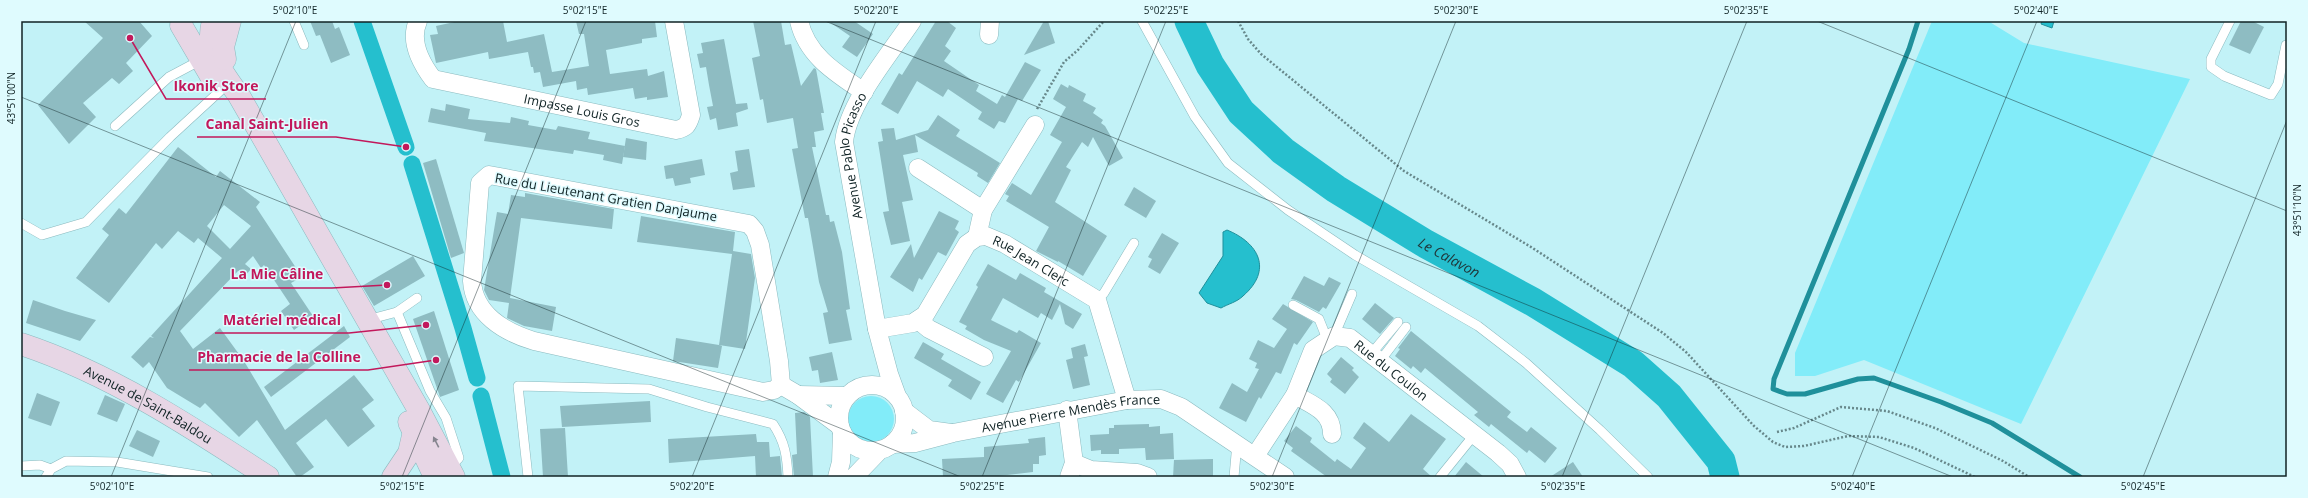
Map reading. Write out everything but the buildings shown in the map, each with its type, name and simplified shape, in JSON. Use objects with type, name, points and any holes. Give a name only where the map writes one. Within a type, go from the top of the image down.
[{"type":"main road","points":[[177,23],[195,27],[210,21]]},
{"type":"main road","points":[[213,21],[211,39],[212,52],[229,92],[300,227],[414,431],[446,474]]},
{"type":"main road","points":[[229,92],[223,47],[230,21]]},
{"type":"main road","points":[[177,23],[201,60],[229,92],[367,320],[420,412],[446,474]]},
{"type":"main road","name":"Avenue de Saint-Baldou","points":[[21,344],[93,375],[152,406],[268,477]]},
{"type":"main road","points":[[393,477],[400,470],[409,452],[414,431]]},
{"type":"main road","points":[[398,477],[414,477]]},
{"type":"street","name":"Impasse Louis Gros","points":[[418,21],[414,36],[419,56],[424,67],[433,78],[676,130],[684,128],[689,124],[691,115],[674,21]]},
{"type":"street","points":[[799,21],[802,34],[820,60],[864,92]]},
{"type":"street","name":"Avenue Pablo Picasso","points":[[901,404],[883,352],[877,329],[844,142],[849,119],[864,92],[912,21]]},
{"type":"street","points":[[977,237],[983,210],[1035,124]]},
{"type":"street","points":[[918,168],[983,210]]},
{"type":"street","name":"Rue du Lieutenant Gratien Danjaume","points":[[489,175],[495,175],[749,224],[755,231],[760,245],[779,361],[781,385],[774,390],[763,392],[534,341],[515,335],[498,324],[480,308],[473,294],[472,280],[480,183],[489,175]]},
{"type":"street","name":"Rue Jean Clerc","points":[[918,320],[925,315],[937,297],[967,244],[977,237],[986,236],[1005,244],[1097,300]]},
{"type":"street","points":[[1097,300],[1127,400]]},
{"type":"street","points":[[877,329],[913,323],[918,320],[929,329],[984,357]]},
{"type":"street","points":[[1255,456],[1294,395],[1313,350],[1331,338]]},
{"type":"street","name":"Rue du Coulon","points":[[1331,338],[1350,338],[1510,464],[1517,477]]},
{"type":"street","points":[[867,385],[877,371],[883,352]]},
{"type":"street","points":[[781,385],[798,395],[841,429],[847,440],[858,448],[871,451],[886,447]]},
{"type":"street","points":[[837,477],[842,462],[839,410],[846,396],[859,387],[867,385],[884,387],[901,404],[903,429],[854,477]]},
{"type":"street","points":[[798,395],[846,396]]},
{"type":"street","points":[[1294,395],[1324,412],[1332,423],[1332,434]]},
{"type":"street","name":"Avenue Pierre Mendès France","points":[[886,447],[915,443],[953,433],[1067,410],[1127,400],[1161,399],[1181,406],[1285,477]]},
{"type":"street","name":"Avenue Pierre Mendès France","points":[[901,404],[929,430],[953,433]]},
{"type":"street","points":[[1067,410],[1072,470],[1137,473],[1148,477]]},
{"type":"lane","points":[[294,21],[304,45]]},
{"type":"lane","points":[[1142,21],[1195,117],[1228,163],[1288,210],[1355,255],[1478,326],[1526,363],[1600,430],[1648,477]]},
{"type":"lane","points":[[2230,21],[2211,59],[2211,67],[2224,76],[2271,95],[2278,84],[2286,44]]},
{"type":"lane","points":[[115,126],[169,77],[201,60]]},
{"type":"lane","points":[[21,223],[42,235],[86,222],[170,137],[229,92]]},
{"type":"lane","points":[[1097,300],[1104,293],[1134,243]]},
{"type":"lane","points":[[1331,338],[1352,294]]},
{"type":"lane","points":[[367,320],[397,312],[417,298]]},
{"type":"lane","points":[[1293,305],[1319,319],[1331,338]]},
{"type":"lane","points":[[397,312],[430,391],[446,418],[459,458],[446,474]]},
{"type":"lane","points":[[1375,357],[1398,322]]},
{"type":"lane","points":[[1375,357],[1406,328]]},
{"type":"lane","points":[[528,477],[518,386],[649,389],[707,407],[773,424],[781,436],[786,452],[788,477]]},
{"type":"lane","points":[[1440,477],[1474,435]]},
{"type":"lane","points":[[1234,477],[1237,443]]},
{"type":"lane","points":[[21,466],[40,465],[48,473],[66,461],[117,462],[208,477]]},
{"type":"path","points":[[1035,124],[1033,116],[1064,62],[1078,50],[1104,21]]},
{"type":"path","points":[[1238,21],[1248,39],[1261,54],[1404,171],[1531,247],[1664,333],[1686,352],[1754,426],[1773,442],[1785,448],[1804,446],[1848,436],[1879,436],[1914,448],[1975,477]]},
{"type":"path","points":[[1776,432],[1794,428],[1841,407],[1887,411],[1935,428],[2003,461],[2029,477]]},
{"type":"shaded area","points":[[1932,21],[1988,21],[2024,43],[2190,79],[2021,424],[1864,360],[1815,376],[1795,376],[1795,353]]},
{"type":"shaded area","points":[[2042,21],[2054,21],[2052,28],[2041,24]]},
{"type":"shaded area","points":[[1227,230],[1247,242],[1254,250],[1260,267],[1258,277],[1241,298],[1221,308],[1207,303],[1199,293],[1223,256],[1223,232]]},
{"type":"shaded area","points":[[867,396],[875,396],[884,400],[890,406],[894,419],[890,432],[884,438],[875,442],[867,442],[858,438],[852,432],[848,423],[848,415],[852,406],[858,400]]},
{"type":"waterway","points":[[362,21],[406,147]]},
{"type":"waterway","name":"Le Calavon","points":[[1189,21],[1210,65],[1241,112],[1283,151],[1336,189],[1426,244],[1533,302],[1633,364],[1669,396],[1721,461],[1725,477]]},
{"type":"waterway","points":[[1918,21],[1909,49],[1774,379],[1773,389],[1787,394],[1805,394],[1858,379],[1874,378],[1941,402],[1992,423],[2080,477]]},
{"type":"waterway","points":[[412,164],[477,378]]},
{"type":"waterway","points":[[481,396],[502,477]]},
{"type":"place","name":"Ikonik Store","points":[[130,38]]},
{"type":"place","name":"Canal Saint-Julien","points":[[406,147]]},
{"type":"place","name":"La Mie Câline","points":[[387,285]]},
{"type":"place","name":"Matériel médical","points":[[426,325]]},
{"type":"place","name":"Pharmacie de la Colline","points":[[436,360]]}]
